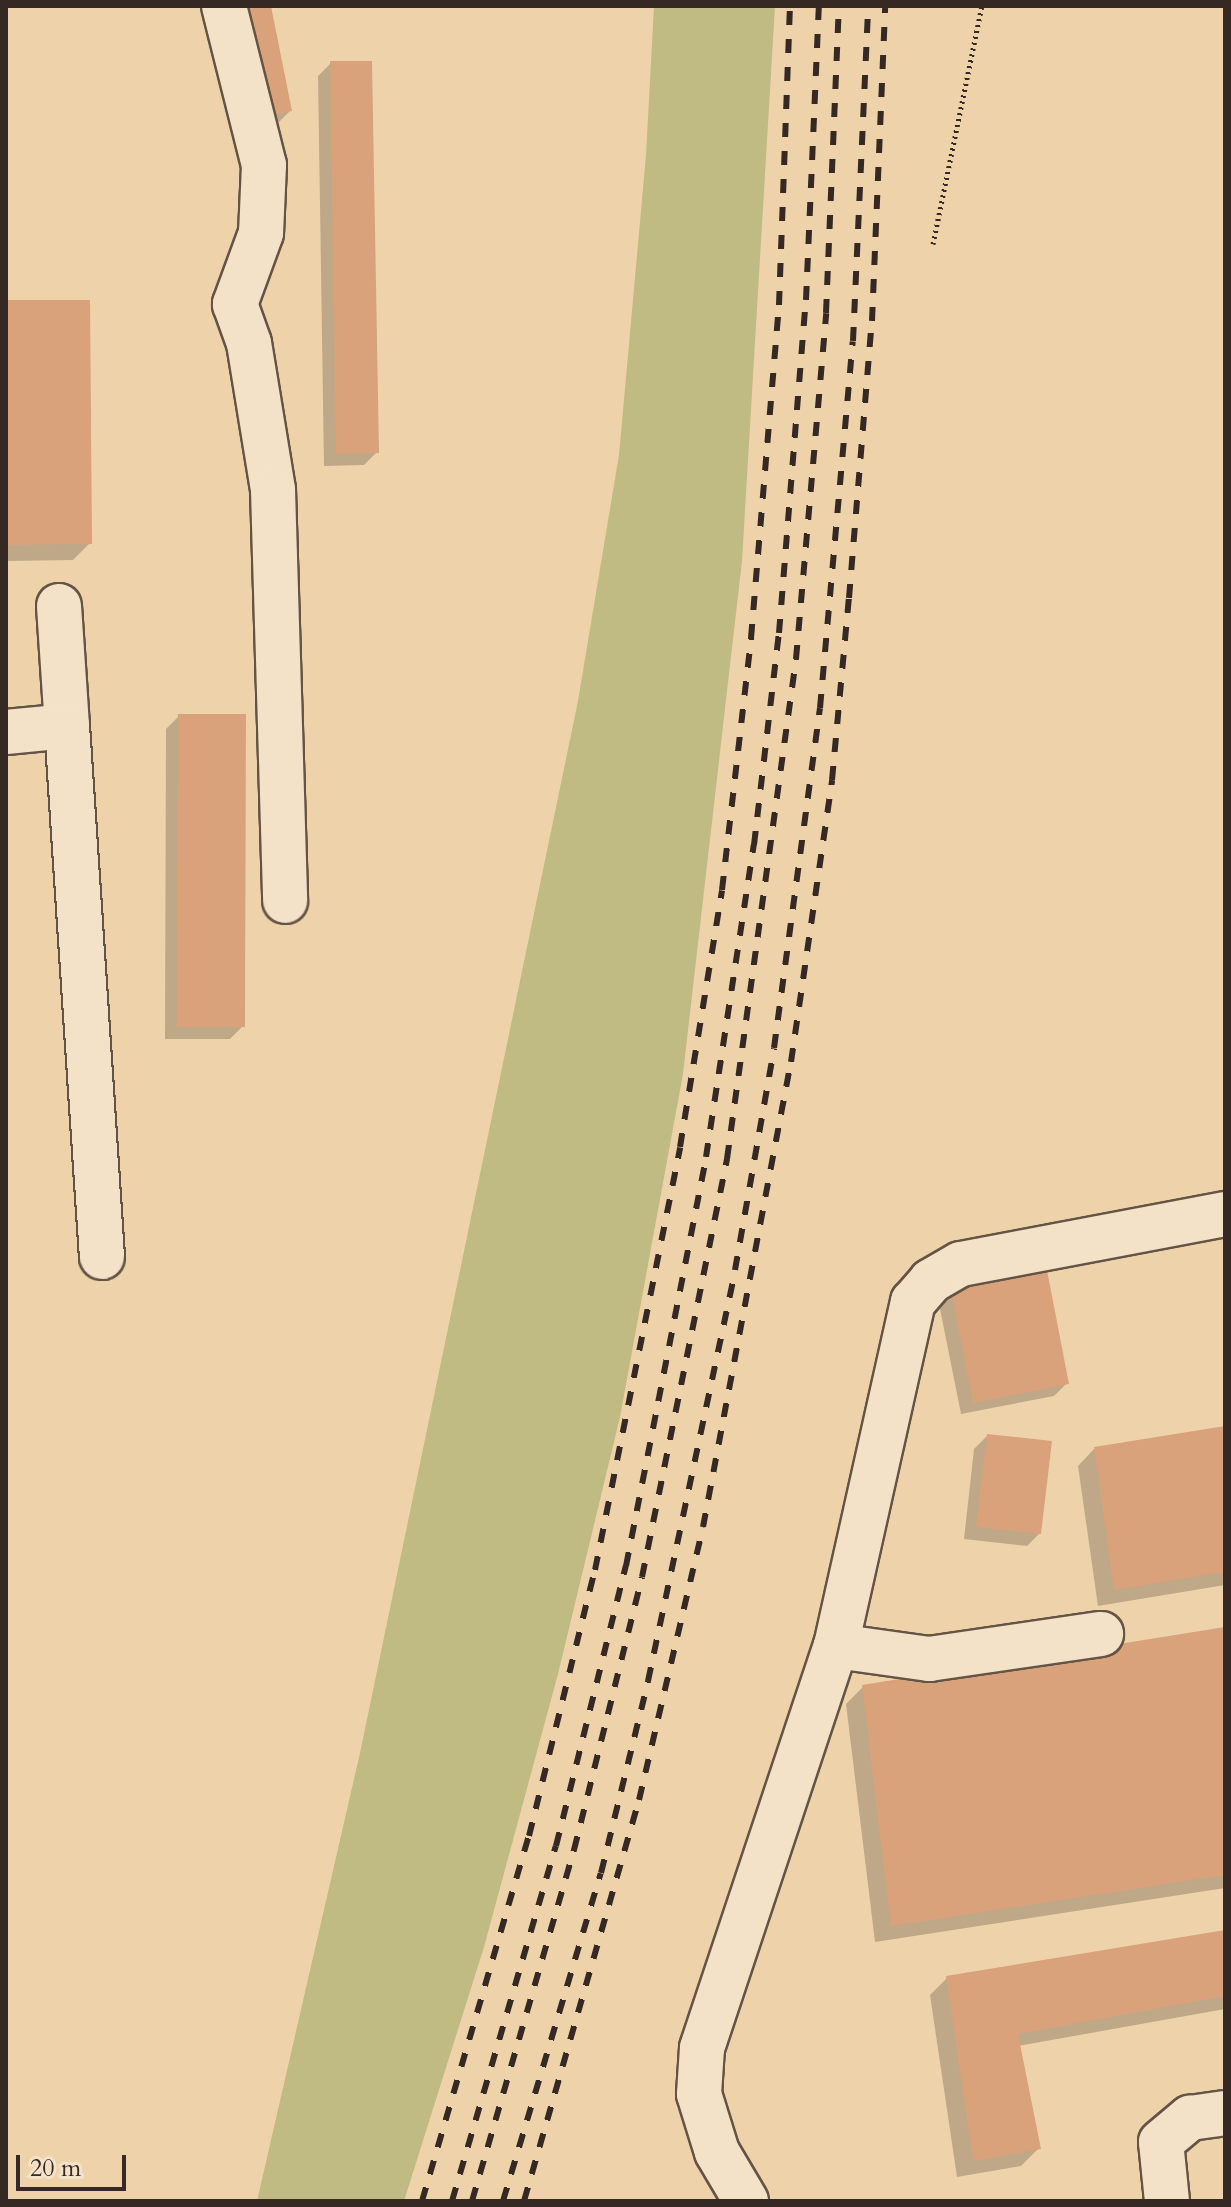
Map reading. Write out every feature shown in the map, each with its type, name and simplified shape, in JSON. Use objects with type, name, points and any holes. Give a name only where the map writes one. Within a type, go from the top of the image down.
[{"type":"street","points":[[224,6],[264,165],[261,233],[235,304],[249,343],[273,490],[285,901]]},
{"type":"street","points":[[59,606],[102,1257]]},
{"type":"street","points":[[6,732],[67,726]]},
{"type":"street","points":[[746,2201],[717,2152],[699,2094],[702,2048],[836,1646],[913,1302],[931,1281],[961,1264],[1225,1214]]},
{"type":"street","points":[[836,1646],[929,1659],[1101,1634]]},
{"type":"street","points":[[1167,2201],[1161,2142],[1176,2124],[1225,2113]]},
{"type":"path","points":[[933,244],[982,6]]},
{"type":"shaded area","points":[[654,6],[775,6],[742,561],[683,1074],[620,1417],[558,1674],[484,1947],[404,2201],[257,2201],[360,1753],[578,701],[619,455],[646,155]]},
{"type":"building","points":[[247,6],[271,6],[292,111],[269,116]]},
{"type":"building","points":[[330,61],[372,61],[379,453],[336,454]]},
{"type":"building","points":[[6,300],[90,300],[92,544],[6,545]]},
{"type":"building","points":[[178,714],[246,714],[245,1027],[177,1027]]},
{"type":"building","points":[[1046,1265],[1069,1384],[973,1403],[950,1285]]},
{"type":"building","points":[[1225,1426],[1225,1572],[1114,1590],[1094,1447]]},
{"type":"building","points":[[987,1434],[1052,1441],[1041,1534],[976,1527]]},
{"type":"building","points":[[1225,1627],[1225,1875],[891,1926],[862,1685]]},
{"type":"building","points":[[1225,1930],[1225,1996],[1018,2034],[1041,2149],[973,2161],[946,1976]]},
{"type":"railway","points":[[422,2201],[529,1836],[595,1570],[680,1147],[722,890],[751,638],[779,305],[790,6]]},
{"type":"railway","points":[[452,2201],[556,1846],[626,1566],[706,1157],[754,845],[779,633],[806,300],[819,6]]},
{"type":"railway","points":[[472,2201],[574,1850],[642,1577],[727,1159],[796,659],[826,313],[839,6]]},
{"type":"railway","points":[[503,2201],[601,1873],[648,1681],[735,1270],[774,1048],[820,708],[853,341],[868,6]]},
{"type":"railway","points":[[524,2201],[639,1800],[703,1527],[791,1062],[832,780],[849,598],[872,321],[885,6]]}]
